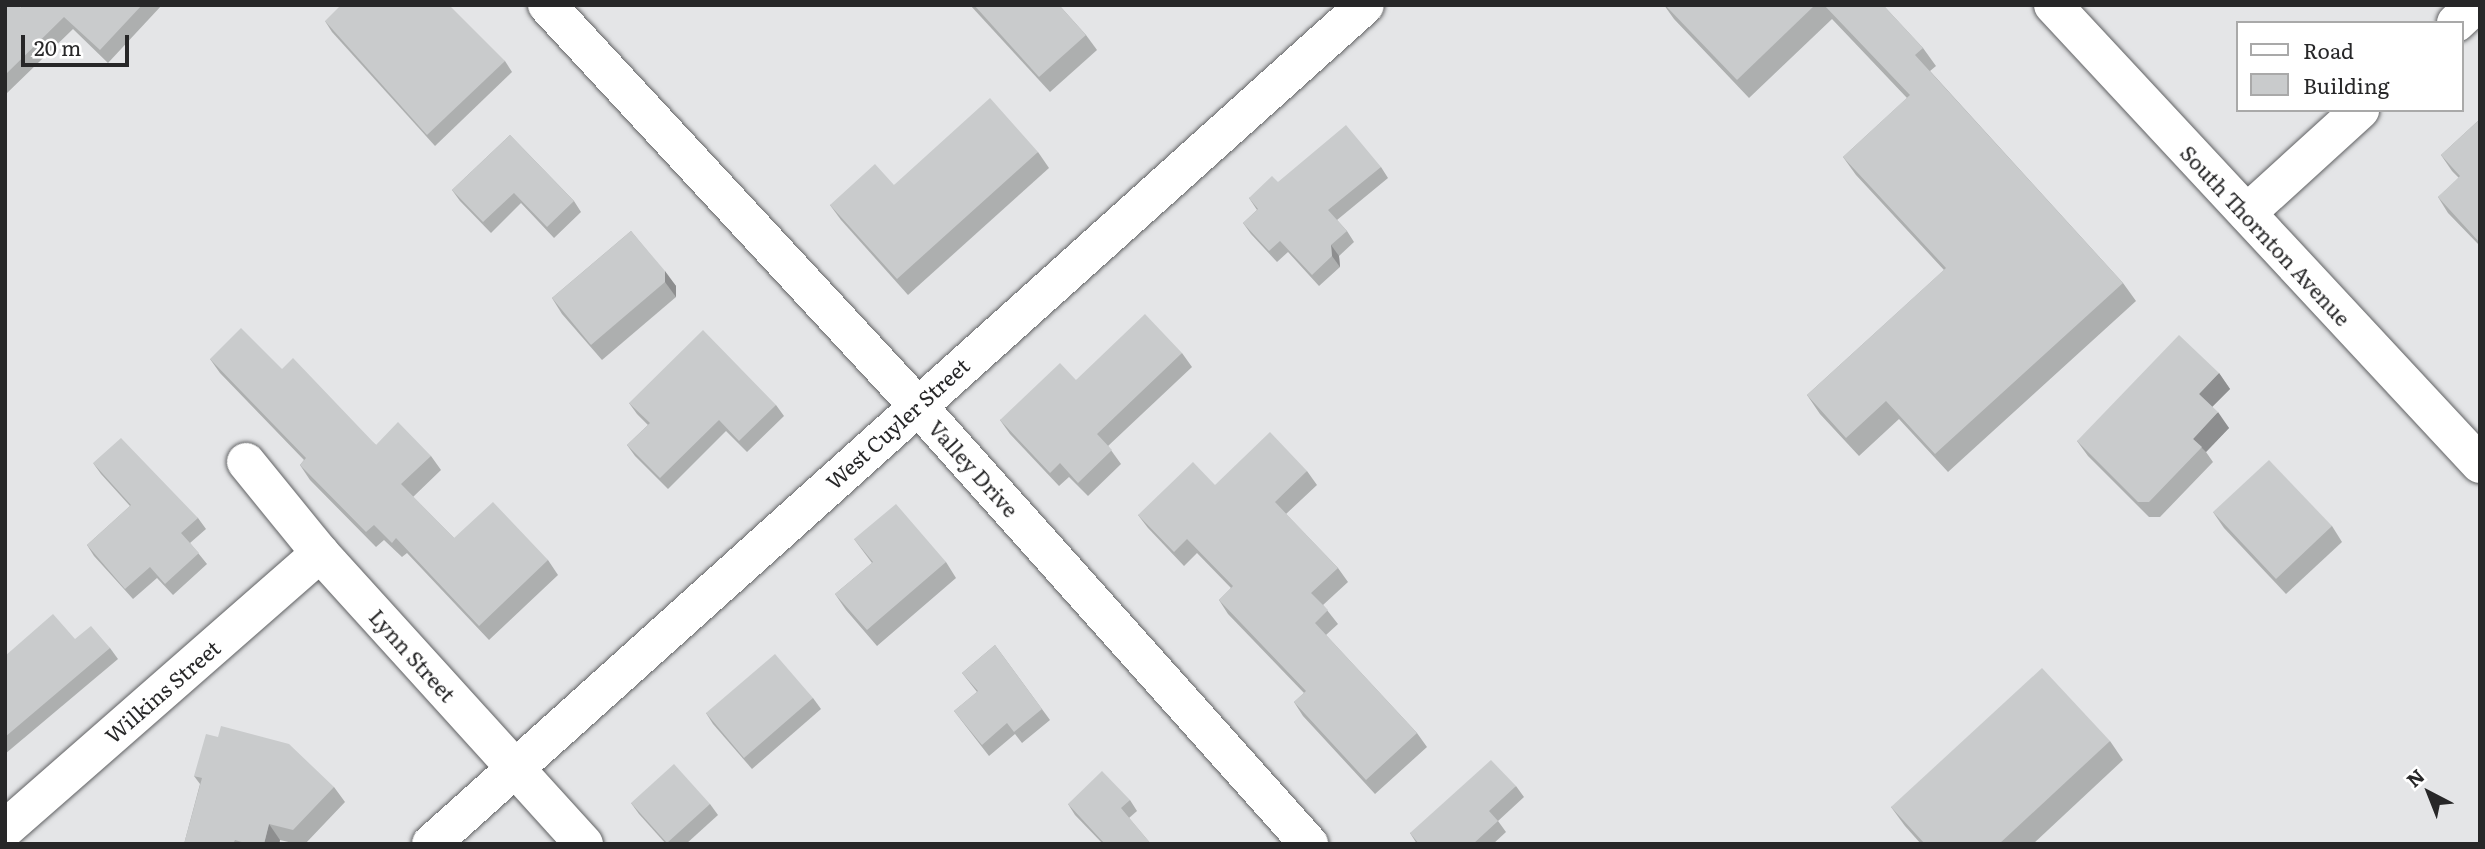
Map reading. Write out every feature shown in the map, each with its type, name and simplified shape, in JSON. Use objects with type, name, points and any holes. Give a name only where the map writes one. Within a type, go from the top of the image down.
[{"type":"street","name":"Valley Drive","points":[[547,5],[917,405],[1309,844]]},
{"type":"street","name":"West Cuyler Street","points":[[431,844],[1365,5]]},
{"type":"street","name":"South Thornton Avenue","points":[[2053,5],[2480,464]]},
{"type":"street","points":[[2458,21],[2475,5]]},
{"type":"street","points":[[2247,213],[2358,112]]},
{"type":"street","name":"Lynn Street","points":[[246,462],[320,553],[584,844]]},
{"type":"street","name":"Wilkins Street","points":[[5,829],[320,553]]},
{"type":"building","points":[[5,5],[18,5],[21,8],[23,5],[142,5],[100,50],[64,17],[5,75]]},
{"type":"building","points":[[341,5],[449,5],[505,61],[427,135],[325,21]]},
{"type":"building","points":[[974,5],[1059,5],[1086,35],[1039,77]]},
{"type":"building","points":[[1665,5],[1815,5],[1737,80]]},
{"type":"building","points":[[1824,5],[1883,5],[1923,48],[1915,55],[2123,283],[1935,454],[1886,401],[1846,438],[1807,395],[1946,268],[1843,157],[1910,95]]},
{"type":"building","points":[[990,98],[1038,152],[897,279],[830,205],[875,164],[894,185]]},
{"type":"building","points":[[2480,119],[2480,243],[2438,197],[2460,176],[2441,155]]},
{"type":"building","points":[[1346,125],[1381,167],[1328,210],[1347,231],[1331,245],[1332,256],[1312,275],[1280,241],[1269,251],[1243,223],[1258,209],[1249,198],[1272,176],[1278,182]]},
{"type":"building","points":[[510,135],[574,201],[547,227],[514,193],[483,222],[452,190]]},
{"type":"building","points":[[631,231],[665,271],[665,282],[591,345],[552,298]]},
{"type":"building","points":[[1145,314],[1182,353],[1097,434],[1112,450],[1078,483],[1060,463],[1050,473],[1000,420],[1060,363],[1076,380]]},
{"type":"building","points":[[241,328],[282,369],[293,358],[376,445],[398,422],[431,456],[401,484],[454,538],[493,502],[548,560],[479,626],[396,538],[392,543],[374,525],[366,532],[300,465],[306,458],[210,359]]},
{"type":"building","points":[[703,330],[776,405],[739,441],[719,420],[660,478],[627,445],[650,423],[629,403]]},
{"type":"building","points":[[2179,335],[2219,373],[2199,394],[2218,412],[2193,439],[2202,447],[2149,502],[2138,502],[2077,441]]},
{"type":"building","points":[[1270,432],[1307,471],[1275,502],[1338,568],[1311,593],[1328,610],[1315,623],[1417,733],[1366,780],[1294,702],[1306,691],[1219,600],[1233,586],[1187,539],[1174,552],[1138,515],[1193,462],[1215,485]]},
{"type":"building","points":[[121,438],[198,518],[181,533],[199,553],[165,584],[150,567],[125,589],[87,545],[131,505],[93,463]]},
{"type":"building","points":[[2269,460],[2332,526],[2276,579],[2213,512]]},
{"type":"building","points":[[896,504],[946,562],[867,630],[835,594],[873,562],[854,539]]},
{"type":"building","points":[[53,614],[75,639],[91,626],[110,648],[5,737],[5,656]]},
{"type":"building","points":[[995,645],[1042,709],[1014,732],[1007,723],[982,745],[954,711],[978,691],[962,673]]},
{"type":"building","points":[[775,654],[813,698],[744,758],[706,713]]},
{"type":"building","points":[[2042,668],[2110,741],[1999,844],[1925,844],[1891,807]]},
{"type":"building","points":[[221,726],[289,744],[334,787],[293,830],[269,824],[264,844],[248,844],[235,840],[233,844],[184,844],[202,778],[194,776],[206,734],[218,737]]},
{"type":"building","points":[[1491,760],[1516,786],[1489,811],[1498,821],[1473,844],[1419,844],[1410,833]]},
{"type":"building","points":[[674,764],[710,804],[667,843],[631,803]]},
{"type":"building","points":[[1102,771],[1130,800],[1121,808],[1151,844],[1105,844],[1068,804]]}]
